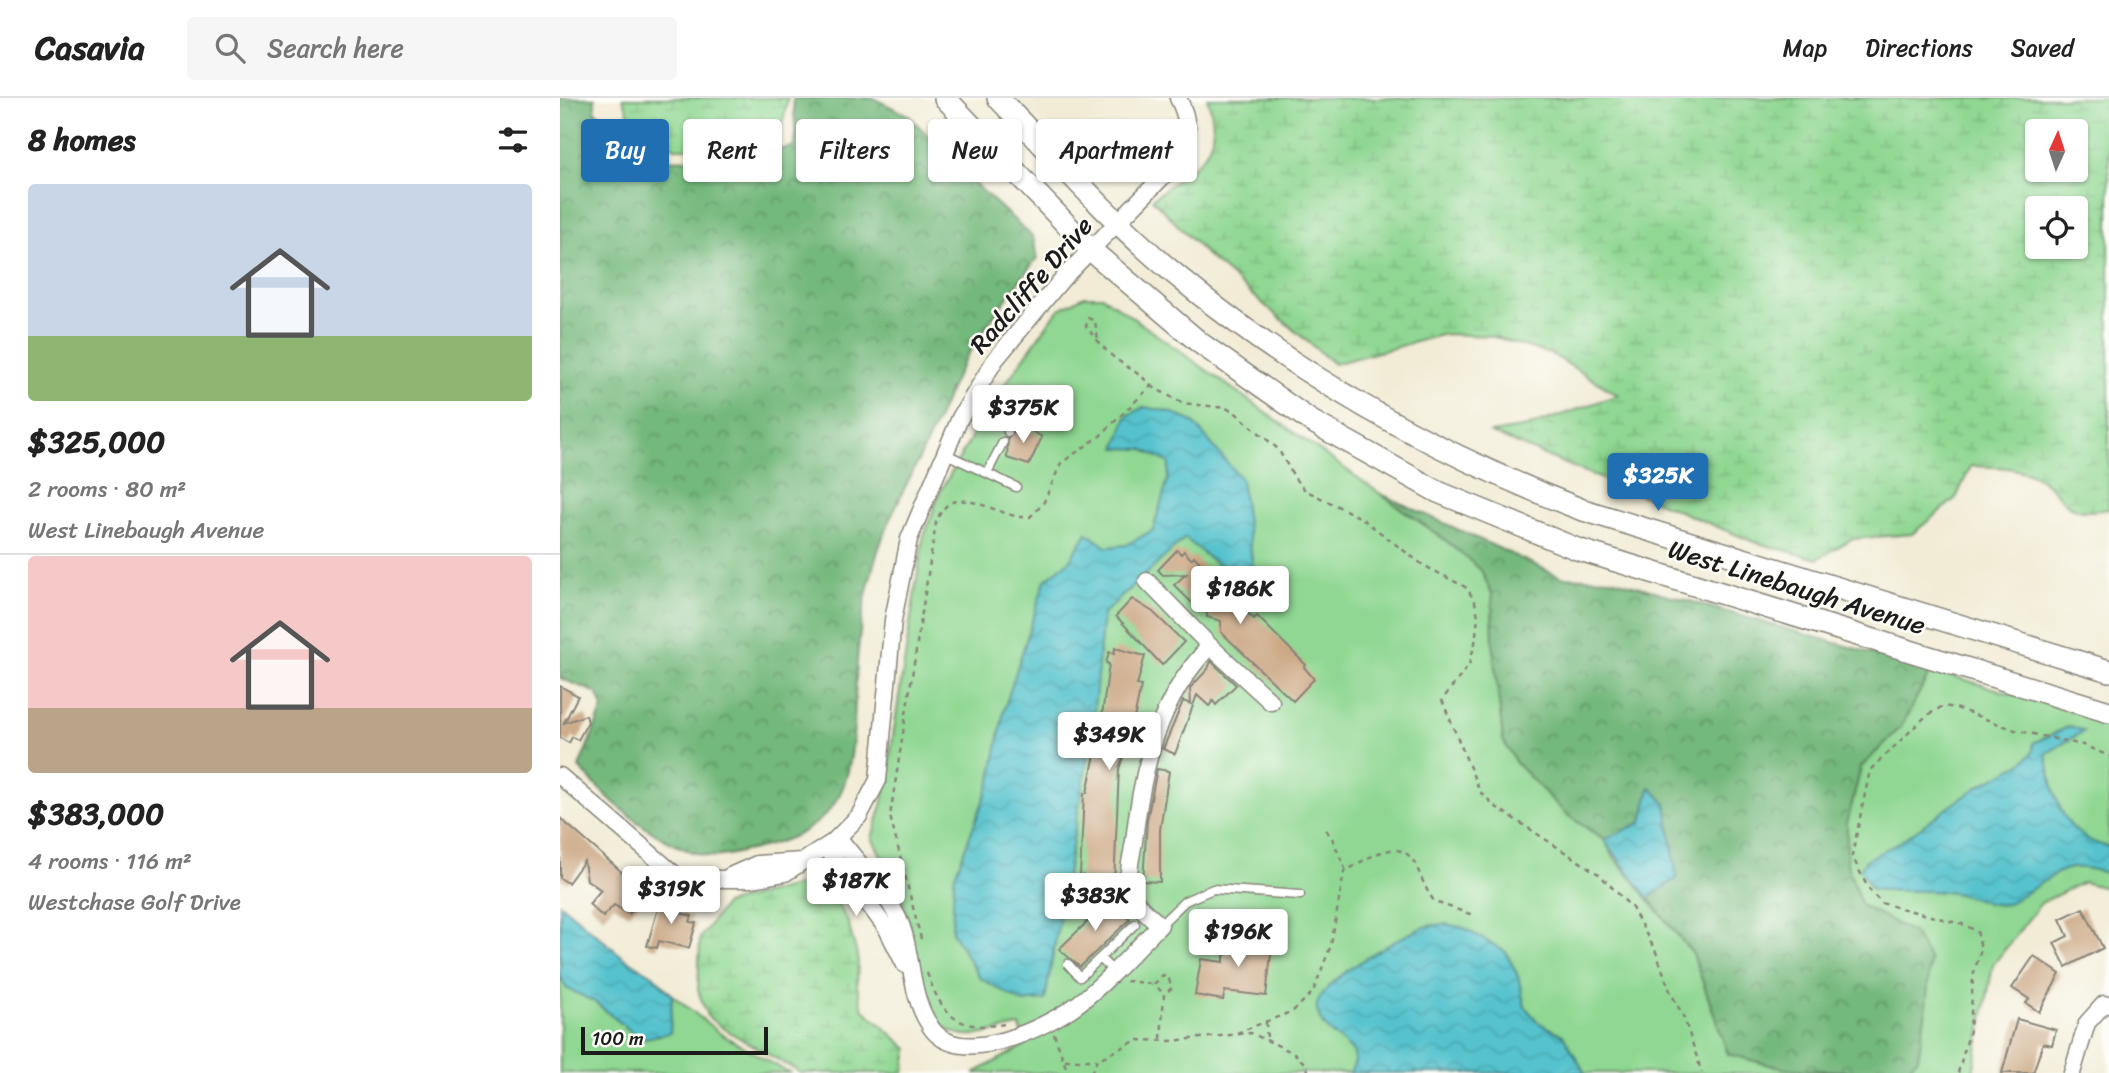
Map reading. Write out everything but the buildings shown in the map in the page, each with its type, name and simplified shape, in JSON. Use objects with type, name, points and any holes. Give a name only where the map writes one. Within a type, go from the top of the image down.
[{"type":"main road","name":"West Linebaugh Avenue","points":[[945,98],[1092,251],[1157,309],[1255,384],[1357,449],[1438,492],[1577,549],[2109,712]]},
{"type":"main road","name":"West Linebaugh Avenue","points":[[998,98],[1118,223],[1223,313],[1312,377],[1386,420],[1519,485],[1644,531],[2109,671]]},
{"type":"street","name":"Radcliffe Drive","points":[[560,776],[680,879],[728,877],[757,864],[802,861],[832,842],[859,816],[878,780],[893,621],[909,539],[944,453],[971,397],[995,359],[1063,278],[1180,159],[1188,138],[1188,117],[1178,98]]},
{"type":"street","points":[[1147,580],[1210,646],[1271,702]]},
{"type":"street","points":[[832,842],[887,929],[917,969],[917,1000],[931,1027],[947,1041],[972,1046],[1006,1039],[1046,1025],[1080,1003],[1160,925],[1134,902],[1129,886],[1139,799],[1155,734],[1171,699],[1191,666],[1210,646]]},
{"type":"street","points":[[2071,1073],[2087,1023],[2104,1004],[2109,1005]]},
{"type":"lane","points":[[971,397],[1005,419],[1008,432]]},
{"type":"lane","points":[[987,473],[1003,442]]},
{"type":"lane","points":[[944,453],[1016,487]]},
{"type":"lane","points":[[1160,925],[1185,901],[1213,889],[1300,895]]},
{"type":"lane","points":[[1068,964],[1080,977],[1135,924]]},
{"type":"lane","points":[[1100,958],[1113,971]]},
{"type":"path","points":[[1098,340],[1095,321],[1088,318],[1086,326],[1098,340],[1151,386],[1182,403],[1226,408],[1237,414],[1278,449],[1296,480],[1306,490],[1361,518],[1423,565],[1468,588],[1478,616],[1475,642],[1469,665],[1442,700],[1474,782],[1496,807],[1600,875],[1632,908],[1656,952],[1684,1018],[1702,1073]]},
{"type":"path","points":[[921,944],[918,920],[890,816],[900,768],[914,654],[940,511],[948,504],[967,500],[1009,515],[1030,517],[1042,504],[1061,463],[1100,436],[1151,386]]},
{"type":"path","points":[[1958,1073],[1961,1054],[1969,1039],[1973,975],[1980,938],[1971,927],[1881,903],[1874,897],[1855,867],[1852,856],[1870,769],[1926,716],[1943,706],[1956,708],[2015,730],[2083,745],[2109,757]]},
{"type":"path","points":[[1326,830],[1346,871]]},
{"type":"path","points":[[1237,1033],[1293,1011],[1313,992],[1331,945],[1340,881],[1346,871],[1382,852],[1399,850],[1409,854],[1435,902],[1473,915]]},
{"type":"path","points":[[917,969],[953,1020],[976,1026],[1012,1022]]},
{"type":"path","points":[[1113,971],[1129,982],[1154,984],[1164,995]]},
{"type":"path","points":[[1154,984],[1163,975],[1168,977],[1172,988],[1164,995],[1161,1039]]},
{"type":"path","points":[[1266,1021],[1267,1039]]},
{"type":"path","points":[[1046,1025],[1065,1060],[1068,1073]]},
{"type":"path","points":[[1065,1060],[1097,1060],[1138,1040],[1251,1033],[1294,1053],[1306,1065],[1309,1073]]},
{"type":"path","points":[[1091,1073],[1097,1060]]},
{"type":"green space","points":[[560,98],[595,98],[595,111],[604,119],[581,119],[581,182],[669,182],[669,160],[683,159],[683,182],[782,182],[782,149],[793,147],[796,137],[796,182],[914,182],[914,121],[928,136],[928,182],[973,182],[1033,237],[1037,258],[960,368],[884,534],[868,587],[861,624],[853,743],[841,793],[828,812],[809,828],[781,841],[717,856],[690,851],[637,822],[605,795],[579,767],[603,708],[597,693],[560,678]]},
{"type":"green space","points":[[623,98],[788,98],[782,126],[782,119],[683,119],[683,148],[675,148],[669,144],[669,119],[631,119]]},
{"type":"green space","points":[[793,98],[873,98],[912,119],[796,119],[796,137]]},
{"type":"green space","points":[[1207,98],[2109,98],[2109,509],[2073,509],[2050,487],[2032,475],[2006,468],[1971,466],[1956,498],[1912,534],[1852,539],[1817,559],[1754,542],[1491,433],[1527,427],[1618,395],[1553,355],[1491,336],[1445,334],[1334,364],[1213,261],[1152,199],[1174,182],[1197,182],[1197,163],[1209,146],[1213,133]]},
{"type":"green space","points":[[1084,296],[1102,296],[1444,539],[1481,570],[1492,594],[1493,646],[1503,740],[1516,763],[1566,814],[1604,840],[1613,856],[1693,954],[1728,1054],[1785,1069],[1884,1073],[974,1073],[1024,1046],[1020,1026],[980,1035],[964,1035],[943,1025],[933,1013],[920,980],[903,902],[872,838],[883,802],[923,539],[940,492],[989,407],[1058,310]]},
{"type":"green space","points":[[1379,493],[1561,577],[1612,579],[1931,670],[1901,727],[1861,767],[1847,823],[1847,864],[1861,905],[1914,933],[1930,960],[1926,1010],[1918,1058],[1903,1073],[1785,1069],[1728,1054],[1693,954],[1648,898],[1677,878],[1666,804],[1642,822],[1606,840],[1566,814],[1516,763],[1503,740],[1493,646],[1492,594],[1481,570],[1444,539]]},
{"type":"green space","points":[[1931,670],[2109,722],[2109,889],[2083,882],[2041,903],[1993,965],[1973,1073],[1903,1073],[1918,1058],[1879,916],[1861,905],[1847,864],[1847,823],[1861,767],[1901,727]]},
{"type":"green space","points":[[822,879],[847,919],[858,958],[857,986],[863,1009],[908,1049],[904,1073],[801,1073],[724,1029],[707,1016],[698,990],[700,938],[725,904]]},
{"type":"green space","points":[[560,904],[624,958],[653,975],[672,995],[721,1034],[789,1073],[560,1073]]},
{"type":"water","points":[[1144,407],[1171,412],[1193,422],[1241,479],[1256,588],[1240,584],[1185,538],[1103,614],[1092,732],[1045,1000],[1022,1002],[980,978],[952,932],[954,878],[991,780],[1004,710],[1045,580],[1069,561],[1087,533],[1106,547],[1126,545],[1153,530],[1168,479],[1169,463],[1143,449],[1116,448],[1127,416]]},
{"type":"water","points":[[2070,726],[2084,731],[2046,754],[2053,785],[2069,824],[2092,842],[2109,847],[2109,874],[2081,868],[2063,870],[2011,902],[2000,905],[1947,892],[1872,889],[1860,869],[1865,861],[1901,841],[1979,786],[2021,764],[2033,752],[2033,743]]},
{"type":"water","points":[[1650,787],[1666,804],[1677,878],[1648,898],[1604,840],[1642,822]]},
{"type":"water","points":[[560,904],[624,958],[653,975],[672,995],[670,1033],[640,1039],[595,1002],[566,988],[560,977]]},
{"type":"water","points":[[1445,924],[1464,928],[1506,952],[1518,976],[1525,1007],[1539,1023],[1563,1035],[1585,1073],[1350,1073],[1355,1062],[1354,1054],[1323,1025],[1317,1010],[1319,999],[1343,974],[1379,950],[1424,927]]}]
